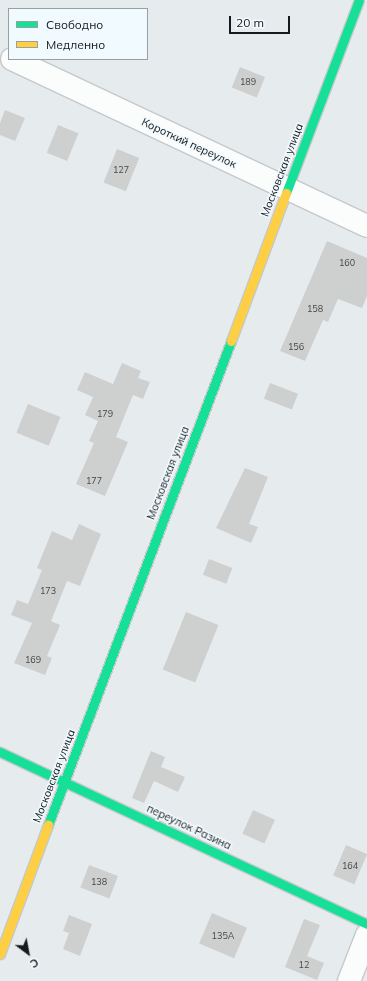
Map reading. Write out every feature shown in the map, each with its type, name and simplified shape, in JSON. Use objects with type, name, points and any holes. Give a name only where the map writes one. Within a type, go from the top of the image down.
[{"type":"street","name":"Московская улица","points":[[0,954],[359,0]]},
{"type":"street","name":"Короткий переулок","points":[[14,60],[287,190],[367,226]]},
{"type":"street","name":"переулок Разина","points":[[0,752],[367,924]]},
{"type":"street","points":[[349,981],[367,935]]},
{"type":"building","points":[[240,67],[265,77],[257,98],[232,87]]},
{"type":"building","points":[[5,110],[25,118],[15,141],[0,135],[0,123]]},
{"type":"building","points":[[58,125],[78,133],[67,161],[47,153]]},
{"type":"building","points":[[117,149],[139,158],[126,191],[104,182]]},
{"type":"building","points":[[327,241],[367,258],[367,296],[362,308],[338,299],[328,322],[323,320],[305,361],[280,351]]},
{"type":"building","points":[[122,363],[141,371],[138,378],[150,382],[143,399],[133,395],[116,437],[128,442],[105,496],[76,484],[94,443],[89,441],[98,421],[85,415],[93,397],[77,390],[85,372],[113,384]]},
{"type":"building","points":[[270,383],[298,394],[292,410],[264,399]]},
{"type":"building","points":[[28,404],[60,417],[49,446],[16,433]]},
{"type":"building","points":[[245,468],[268,477],[249,524],[258,527],[251,543],[216,528]]},
{"type":"building","points":[[79,524],[101,534],[80,586],[67,581],[51,621],[60,625],[47,656],[52,658],[45,675],[14,663],[32,623],[11,615],[17,600],[28,604],[42,570],[37,568],[52,531],[72,540]]},
{"type":"building","points":[[209,559],[232,568],[226,584],[203,575]]},
{"type":"building","points":[[186,612],[218,625],[195,683],[163,669]]},
{"type":"building","points":[[151,751],[165,757],[161,767],[185,777],[178,792],[154,781],[144,803],[132,798]]},
{"type":"building","points":[[253,810],[275,820],[264,844],[242,834]]},
{"type":"building","points":[[346,845],[367,854],[354,884],[333,875]]},
{"type":"building","points":[[89,865],[118,876],[109,899],[80,887]]},
{"type":"building","points":[[212,913],[247,928],[234,958],[199,943]]},
{"type":"building","points":[[69,915],[92,924],[80,956],[63,949],[69,933],[63,931]]},
{"type":"building","points":[[304,919],[320,925],[307,956],[324,963],[317,980],[285,967]]},
{"type":"traffic: fast","points":[[286,193],[359,0]]},
{"type":"traffic: fast","points":[[48,825],[231,341]]},
{"type":"traffic: fast","points":[[0,752],[367,924]]},
{"type":"traffic: slow","points":[[231,341],[286,193]]},
{"type":"traffic: slow","points":[[0,954],[48,825]]}]
